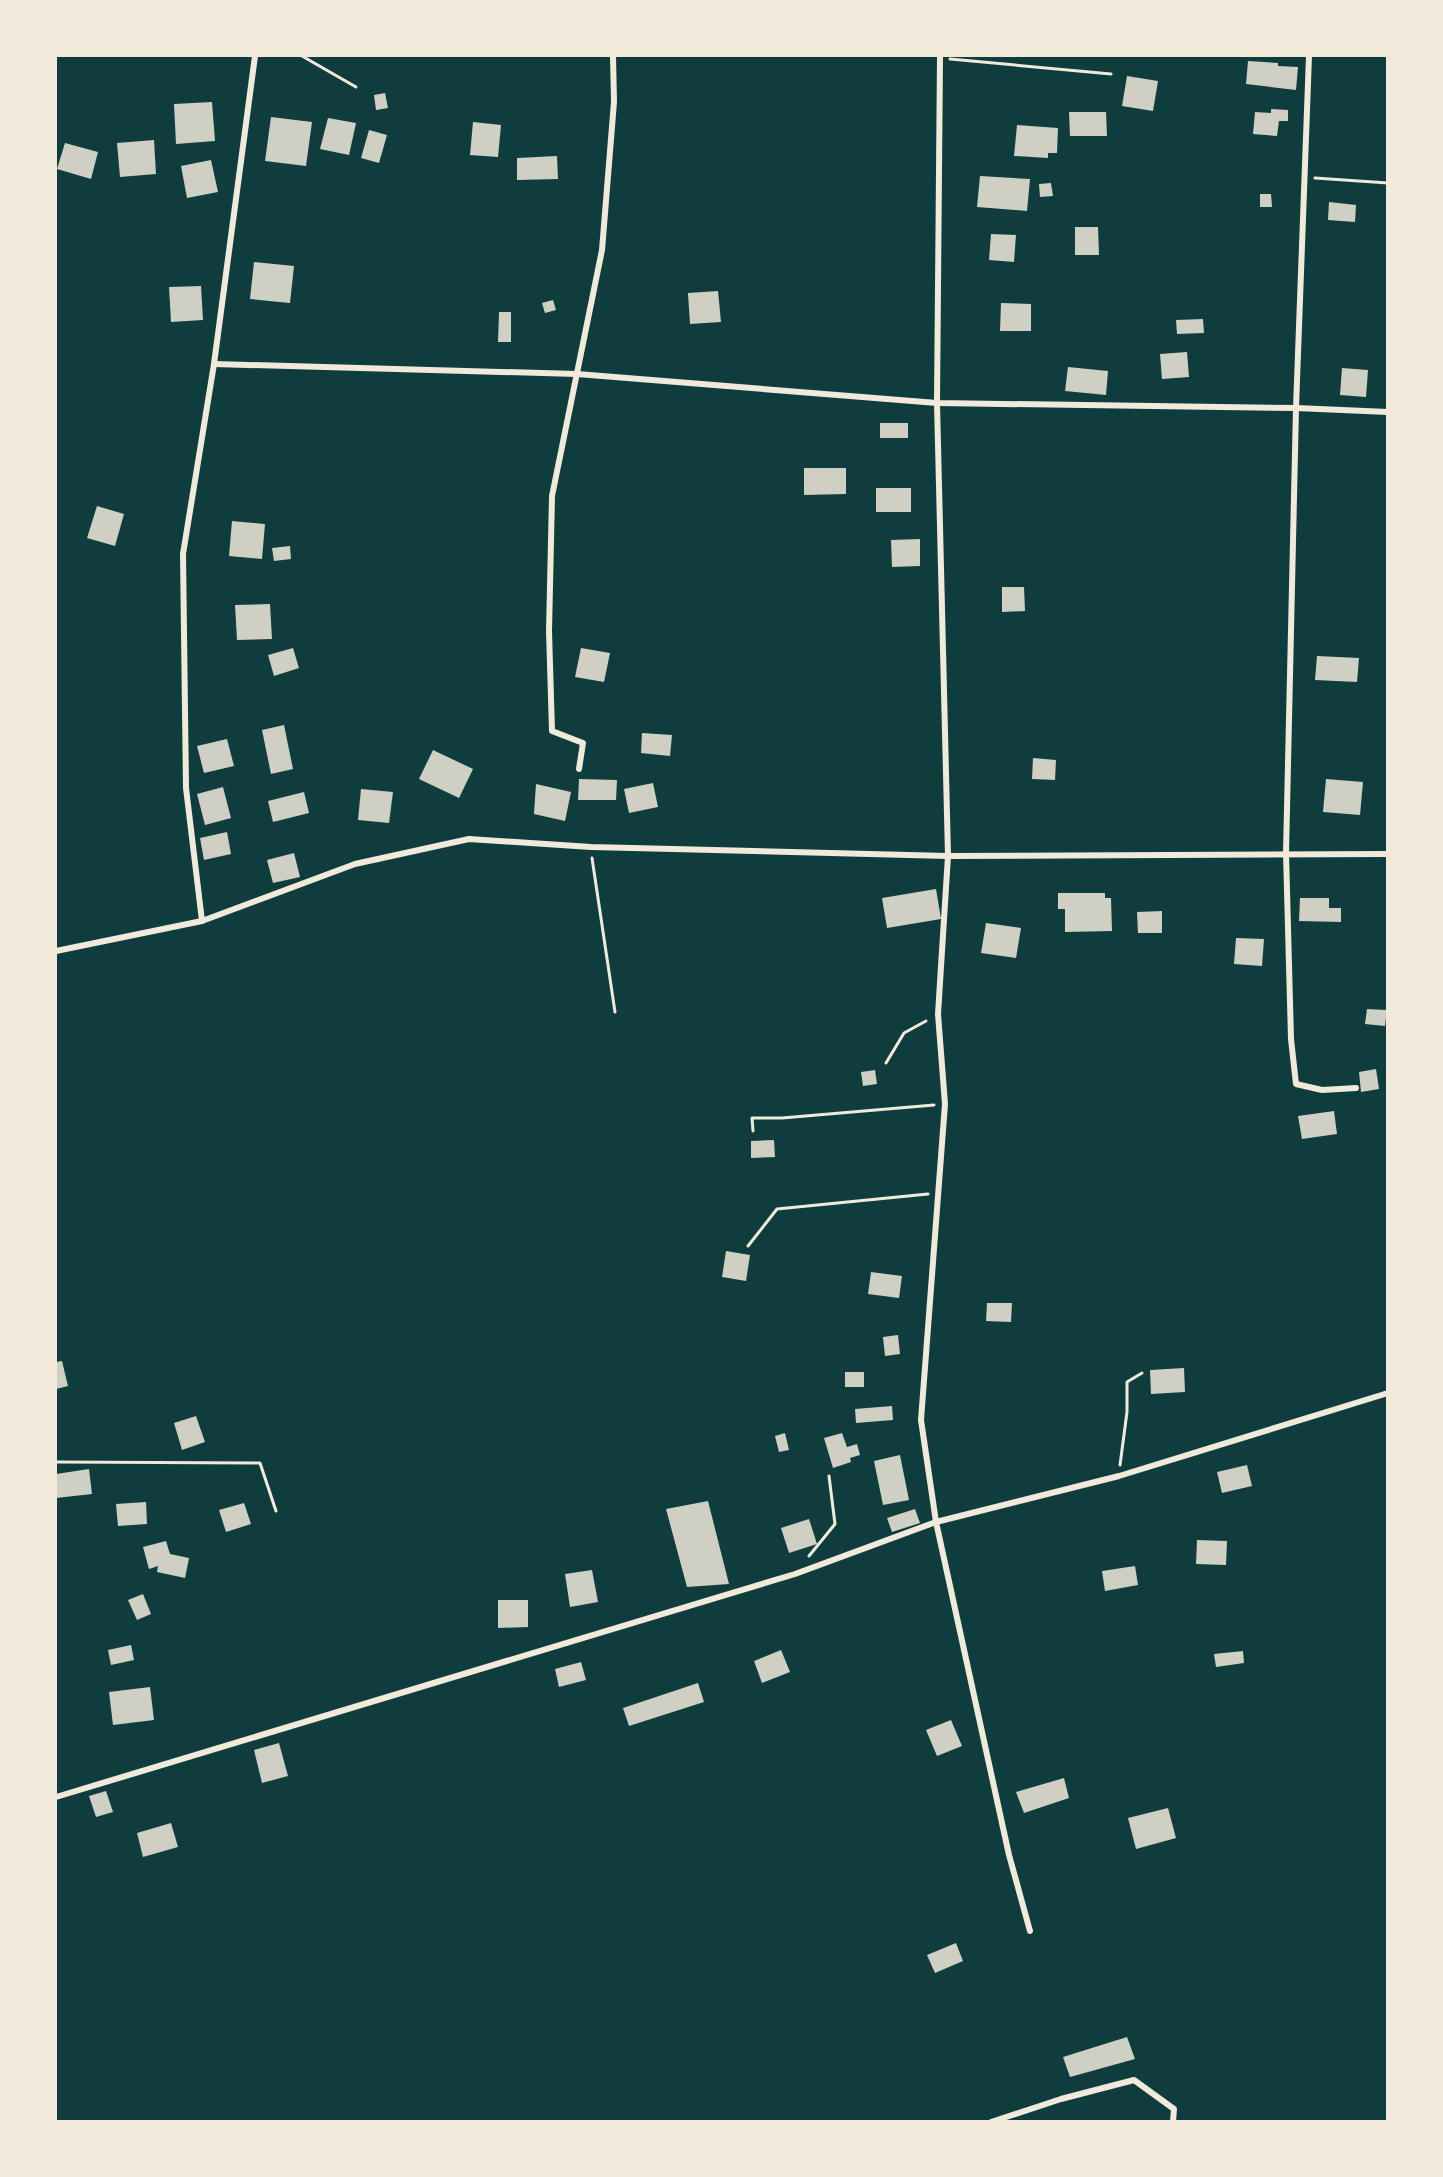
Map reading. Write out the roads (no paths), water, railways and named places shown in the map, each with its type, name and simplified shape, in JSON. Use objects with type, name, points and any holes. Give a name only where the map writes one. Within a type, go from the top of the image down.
[{"type":"street","points":[[202,921],[186,788],[183,554],[214,364],[255,56]]},
{"type":"street","points":[[579,769],[583,743],[552,731],[549,632],[552,495],[602,250],[614,102],[613,56]]},
{"type":"street","points":[[1309,56],[1296,408],[1286,853],[1291,1039],[1296,1084],[1322,1090],[1356,1088]]},
{"type":"street","points":[[940,57],[937,403],[948,856],[938,1014],[945,1104],[921,1419],[936,1522],[1009,1855],[1030,1931]]},
{"type":"street","points":[[214,364],[577,374],[937,403],[1296,408],[1388,412]]},
{"type":"street","points":[[56,951],[202,921],[355,864],[469,839],[591,847],[948,856],[1388,854]]},
{"type":"street","points":[[56,1797],[795,1574],[936,1522],[1119,1476],[1388,1393]]},
{"type":"street","points":[[991,2121],[1061,2098],[1134,2080],[1174,2109],[1173,2121]]}]
